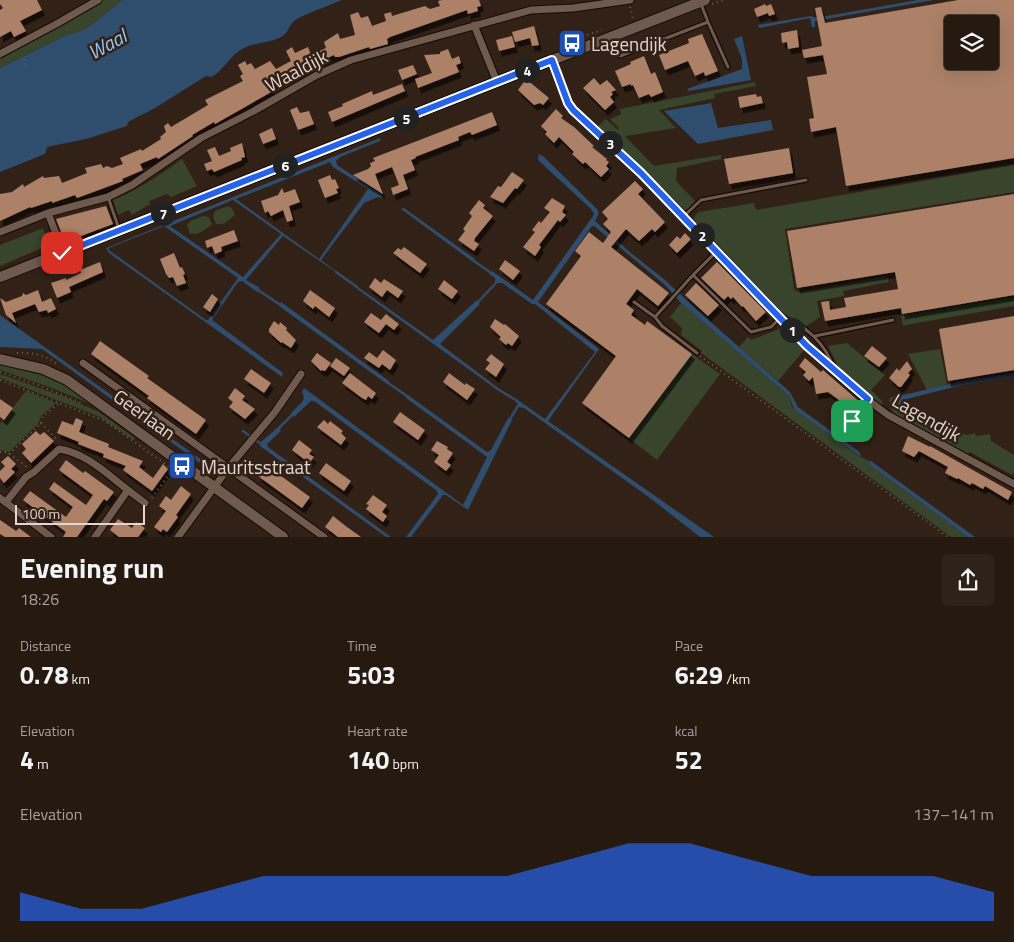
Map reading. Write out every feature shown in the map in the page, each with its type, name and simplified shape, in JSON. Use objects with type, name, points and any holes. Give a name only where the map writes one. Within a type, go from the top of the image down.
[{"type":"street","points":[[0,54],[58,24],[98,0]]},
{"type":"street","name":"Waaldijk","points":[[0,232],[48,213],[108,197],[158,169],[201,138],[317,75],[351,60],[532,10],[573,8],[629,0]]},
{"type":"street","points":[[0,277],[702,1]]},
{"type":"street","points":[[474,25],[497,82]]},
{"type":"street","name":"Lagendijk","points":[[552,60],[568,103],[573,110],[609,142],[684,216],[807,346],[868,399],[902,422],[1013,482]]},
{"type":"street","points":[[48,213],[63,252]]},
{"type":"street","name":"Geerlaan","points":[[0,359],[43,369],[67,380],[283,537]]},
{"type":"street","points":[[83,363],[324,537]]},
{"type":"street","points":[[178,537],[229,467],[275,412],[301,374]]},
{"type":"street","points":[[51,537],[3,500],[26,477],[59,450],[86,458],[145,503]]},
{"type":"street","points":[[95,537],[128,490]]},
{"type":"lane","points":[[702,1],[708,22],[728,66]]},
{"type":"lane","points":[[612,36],[620,56],[708,22]]},
{"type":"lane","points":[[684,216],[701,200],[806,180]]},
{"type":"lane","points":[[108,197],[120,230]]},
{"type":"lane","points":[[656,317],[678,290],[717,251]]},
{"type":"lane","points":[[693,275],[751,332],[771,327],[780,318],[790,319],[815,336],[832,363],[834,370]]},
{"type":"lane","points":[[634,302],[656,317],[662,326],[697,352]]},
{"type":"lane","points":[[815,336],[893,320]]},
{"type":"lane","points":[[852,421],[868,399]]},
{"type":"path","points":[[629,0],[634,21]]},
{"type":"path","points":[[24,59],[27,66]]},
{"type":"path","points":[[697,352],[948,537]]},
{"type":"path","name":"Geerlaan","points":[[0,372],[41,386],[86,405]]},
{"type":"path","name":"Geerlaan","points":[[0,380],[105,421],[172,470],[181,473],[176,465]]},
{"type":"path","points":[[9,454],[41,423],[43,416],[59,402]]},
{"type":"path","points":[[41,423],[59,442],[63,450]]},
{"type":"path","points":[[0,452],[9,454],[34,472]]},
{"type":"path","points":[[145,503],[149,502],[172,470]]},
{"type":"green space","points":[[102,0],[122,0],[81,31],[67,35],[0,68],[0,56],[56,27]]},
{"type":"green space","points":[[755,82],[756,86],[714,94],[715,98],[659,110],[676,128],[625,136],[654,166],[721,155],[721,159],[677,168],[676,181],[695,201],[689,209],[685,210],[682,208],[597,127],[606,119],[618,130],[619,128],[610,119],[621,114],[620,109]]},
{"type":"green space","points":[[182,159],[197,186],[171,197],[167,194],[149,201],[150,204],[132,215],[129,210],[118,215],[113,200],[149,182]]},
{"type":"green space","points":[[1014,165],[1014,192],[785,229],[794,289],[797,292],[887,276],[889,282],[843,291],[844,296],[817,301],[820,317],[805,327],[782,312],[694,223],[695,216],[699,212],[754,203],[756,210]]},
{"type":"green space","points":[[228,206],[232,208],[235,215],[225,223],[216,224],[213,216],[215,211]]},
{"type":"green space","points":[[203,216],[209,217],[212,225],[200,233],[190,234],[187,225],[190,221]]},
{"type":"green space","points":[[43,228],[49,245],[0,266],[0,245]]},
{"type":"green space","points":[[1014,297],[1014,306],[903,326],[901,316]]},
{"type":"green space","points":[[681,303],[789,396],[792,407],[859,456],[869,461],[870,465],[968,537],[951,537],[701,353],[702,351],[681,335],[682,328],[670,317]]},
{"type":"green space","points":[[782,328],[804,350],[778,381],[739,347],[748,337],[751,340]]},
{"type":"green space","points":[[847,343],[885,375],[871,390],[882,401],[883,407],[839,368],[828,346]]},
{"type":"green space","points":[[940,349],[947,385],[927,390],[908,354]]},
{"type":"green space","points":[[692,354],[720,374],[657,460],[630,439]]},
{"type":"green space","points":[[0,364],[46,374],[74,389],[103,409],[52,388],[0,370]]},
{"type":"green space","points":[[0,374],[65,397],[99,412],[135,438],[133,440],[98,416],[0,378]]},
{"type":"green space","points":[[26,391],[56,403],[41,416],[38,424],[9,452],[0,450],[0,424]]},
{"type":"green space","points":[[899,396],[897,398],[926,421],[949,432],[950,430],[968,435],[975,433],[976,436],[990,434],[991,441],[1014,455],[1014,472],[1012,475],[970,452],[967,454],[893,414],[889,400],[891,397]]},
{"type":"water","name":"Waal","points":[[122,0],[342,0],[296,19],[285,34],[279,38],[244,48],[235,54],[212,77],[206,76],[155,108],[128,122],[127,126],[86,139],[47,147],[45,154],[0,172],[0,68],[67,35],[81,31]]},
{"type":"water","points":[[917,0],[934,0],[815,21],[815,27],[812,27],[810,18],[759,28],[758,25],[811,16],[816,18]]},
{"type":"water","points":[[742,36],[751,80],[689,91],[687,89],[742,69],[742,59],[734,39]]},
{"type":"water","points":[[711,103],[718,128],[771,120],[773,130],[698,144],[664,111]]},
{"type":"water","points":[[380,138],[380,141],[340,157],[336,161],[337,165],[384,196],[364,203],[321,260],[336,272],[283,236],[246,280],[260,288],[257,292],[242,281],[238,282],[212,320],[283,373],[282,377],[109,253],[106,248]],"holes":[[[330,162],[333,167],[368,189],[319,259],[236,199]],[[233,200],[281,234],[243,277],[170,226]],[[164,226],[238,278],[208,320],[206,320],[109,250],[109,248]]]},
{"type":"water","points":[[539,154],[597,209],[599,213],[595,221],[665,280],[790,392],[798,407],[861,455],[794,409],[789,396],[681,303],[665,285],[594,226],[592,226],[538,302],[599,349],[548,421],[714,537],[700,537],[650,498],[524,408],[519,407],[514,400],[515,398],[545,419],[595,352],[535,304],[532,304],[502,283],[495,283],[495,278],[489,274],[492,271],[533,300],[594,214],[591,209],[538,160]]},
{"type":"water","points":[[404,208],[475,259],[473,262],[401,209]]},
{"type":"water","points":[[358,287],[433,340],[477,300],[480,304],[440,344],[497,387],[496,389],[357,289]]},
{"type":"water","points":[[281,302],[389,381],[387,384],[279,306]]},
{"type":"water","points":[[0,315],[207,465],[204,466],[42,349],[0,347]]},
{"type":"water","points":[[1014,373],[1014,376],[962,385],[903,400],[904,403],[950,430],[949,432],[914,415],[898,401],[899,396],[959,382]]},
{"type":"water","points":[[304,388],[463,505],[487,457],[406,398],[408,395],[487,452],[491,450],[508,418],[512,420],[468,510],[446,495],[443,495],[411,537],[406,537],[438,494],[437,491],[314,401],[311,401],[294,417],[291,413],[302,402]]},
{"type":"water","points":[[278,427],[281,431],[267,444],[268,447],[391,537],[386,537],[260,446],[261,442]]},
{"type":"water","points":[[869,461],[975,537],[968,537],[870,465]]},
{"type":"building","points":[[0,0],[37,0],[42,10],[20,21],[26,31],[14,37],[11,31],[0,37],[0,10],[3,8]]},
{"type":"building","points":[[479,0],[481,6],[477,7],[478,11],[468,14],[467,10],[390,37],[387,39],[388,44],[370,49],[369,47],[339,57],[334,55],[319,62],[321,67],[296,79],[292,71],[269,84],[273,91],[192,135],[158,159],[157,157],[140,164],[143,170],[122,179],[123,181],[77,198],[75,195],[52,203],[52,201],[30,207],[0,221],[0,194],[12,192],[23,184],[24,187],[43,176],[44,178],[59,176],[62,183],[87,173],[85,168],[101,164],[103,168],[107,166],[112,168],[123,164],[120,158],[141,149],[142,151],[161,139],[160,137],[166,132],[164,126],[168,123],[171,127],[208,105],[205,100],[243,81],[240,76],[243,74],[238,65],[245,61],[247,65],[251,63],[255,69],[270,61],[276,69],[291,61],[286,51],[292,47],[295,53],[308,47],[311,55],[326,48],[324,42],[338,33],[340,39],[355,35],[350,15],[358,12],[361,18],[368,16],[372,26],[386,21],[384,14],[391,12],[392,16],[425,6],[430,9],[440,6],[438,1]]},
{"type":"building","points":[[958,0],[1014,0],[1014,158],[846,186],[836,127],[811,132],[809,119],[814,118],[807,77],[827,74],[823,55],[804,58],[802,50],[822,46],[815,8],[821,7],[825,23]]},
{"type":"building","points":[[765,4],[766,6],[771,4],[775,14],[769,16],[768,13],[757,17],[754,9]]},
{"type":"building","points":[[534,26],[539,45],[532,46],[530,38],[515,42],[512,32]]},
{"type":"building","points":[[797,30],[799,47],[788,49],[787,42],[782,43],[781,33]]},
{"type":"building","points":[[702,34],[718,71],[705,76],[704,72],[695,76],[688,61],[665,70],[659,55],[689,43],[688,39]]},
{"type":"building","points":[[512,36],[515,47],[499,51],[496,40]]},
{"type":"building","points":[[448,49],[452,59],[459,56],[461,63],[456,65],[459,72],[418,88],[415,79],[432,73],[424,55],[440,54],[440,52]]},
{"type":"building","points":[[644,56],[651,74],[655,72],[663,92],[651,97],[649,94],[639,98],[633,85],[622,87],[615,71]]},
{"type":"building","points":[[413,65],[417,74],[402,80],[398,70]]},
{"type":"building","points":[[594,78],[600,85],[607,80],[616,90],[611,92],[613,94],[610,97],[614,102],[605,110],[583,88]]},
{"type":"building","points":[[526,79],[549,98],[543,105],[540,103],[534,105],[518,90]]},
{"type":"building","points":[[402,84],[405,91],[332,122],[328,112],[343,106],[342,104],[372,91],[373,95]]},
{"type":"building","points":[[756,94],[757,97],[761,96],[763,103],[740,108],[738,97]]},
{"type":"building","points":[[297,107],[300,113],[309,111],[314,124],[298,130],[290,110]]},
{"type":"building","points":[[556,109],[563,116],[561,118],[574,127],[609,162],[606,166],[609,169],[601,177],[585,162],[583,164],[572,154],[574,152],[559,137],[554,143],[545,134],[547,132],[541,126]]},
{"type":"building","points":[[492,112],[497,125],[472,135],[470,132],[458,137],[459,140],[411,160],[415,170],[403,175],[408,189],[393,195],[391,188],[399,185],[392,167],[375,174],[383,194],[353,175],[368,169],[371,166],[370,163],[375,161],[373,158]]},
{"type":"building","points":[[272,128],[276,139],[263,144],[259,134]]},
{"type":"building","points":[[242,143],[245,157],[241,158],[242,160],[214,172],[212,169],[207,171],[204,164],[212,161],[207,150],[215,147],[219,156],[231,151],[230,148]]},
{"type":"building","points":[[789,148],[793,173],[729,184],[724,159]]},
{"type":"building","points":[[512,172],[524,180],[517,189],[515,188],[503,203],[490,197],[498,186],[501,187]]},
{"type":"building","points":[[330,175],[332,180],[335,179],[339,188],[336,189],[338,193],[325,198],[318,180]]},
{"type":"building","points":[[635,181],[643,189],[638,194],[665,222],[655,232],[652,229],[639,241],[626,229],[611,247],[669,293],[658,306],[637,289],[626,304],[634,310],[631,315],[645,325],[647,321],[692,354],[629,438],[582,403],[616,356],[546,304],[581,256],[575,251],[589,232],[603,243],[611,232],[603,224],[608,219],[602,212]]},
{"type":"building","points":[[282,188],[284,193],[295,189],[300,202],[289,206],[293,220],[287,222],[283,210],[271,216],[268,211],[265,213],[261,201],[278,195]]},
{"type":"building","points":[[1014,194],[1014,295],[902,314],[901,308],[825,321],[821,302],[829,301],[830,310],[846,307],[844,298],[898,289],[895,272],[797,288],[787,231]]},
{"type":"building","points":[[552,198],[565,206],[562,212],[566,215],[560,222],[558,220],[539,245],[541,247],[535,256],[523,247],[535,232],[532,230],[550,212],[544,208]]},
{"type":"building","points":[[479,200],[485,205],[483,208],[493,216],[475,238],[474,241],[479,244],[474,251],[458,240],[465,231],[463,229],[472,216],[469,213]]},
{"type":"building","points":[[106,206],[113,224],[65,242],[56,219]]},
{"type":"building","points":[[234,230],[238,241],[221,247],[222,251],[215,254],[212,246],[207,248],[205,241]]},
{"type":"building","points":[[685,233],[691,239],[677,253],[669,245],[677,236],[680,239]]},
{"type":"building","points":[[404,247],[427,264],[420,273],[393,253],[398,248],[401,250]]},
{"type":"building","points":[[174,253],[180,268],[182,267],[185,274],[183,275],[186,283],[177,286],[173,277],[169,278],[166,274],[160,259]]},
{"type":"building","points":[[505,260],[520,271],[513,280],[499,269]]},
{"type":"building","points":[[100,262],[103,272],[69,287],[71,292],[57,298],[51,283],[66,278],[66,280],[81,273],[80,270]]},
{"type":"building","points":[[717,262],[766,312],[756,321],[733,297],[731,299],[728,296],[724,300],[701,278]]},
{"type":"building","points":[[375,278],[381,283],[384,279],[403,291],[398,298],[387,290],[382,297],[369,287]]},
{"type":"building","points":[[444,280],[458,291],[452,299],[438,289]]},
{"type":"building","points":[[696,283],[719,305],[708,316],[685,295]]},
{"type":"building","points":[[38,290],[42,302],[51,298],[56,309],[48,313],[47,310],[39,312],[35,304],[12,313],[16,323],[6,315],[0,298],[6,302],[22,296],[23,293],[26,295]]},
{"type":"building","points":[[310,290],[335,308],[329,317],[315,306],[313,309],[303,301]]},
{"type":"building","points":[[212,294],[218,299],[210,312],[203,307]]},
{"type":"building","points":[[371,313],[381,320],[386,314],[399,324],[394,330],[386,324],[379,333],[364,322]]},
{"type":"building","points":[[1014,316],[1014,370],[948,381],[939,329]]},
{"type":"building","points":[[495,319],[505,324],[519,336],[512,346],[508,343],[506,345],[499,339],[501,337],[490,327]]},
{"type":"building","points":[[274,321],[279,325],[280,322],[287,328],[286,330],[296,340],[291,348],[281,343],[269,332]]},
{"type":"building","points":[[100,341],[149,376],[147,378],[206,420],[196,434],[147,398],[149,396],[91,354]]},
{"type":"building","points":[[872,346],[887,358],[879,367],[864,356]]},
{"type":"building","points":[[383,350],[396,360],[390,370],[382,364],[379,368],[364,358],[369,352],[377,358]]},
{"type":"building","points":[[317,353],[331,363],[325,371],[321,371],[311,361]]},
{"type":"building","points":[[491,354],[504,364],[496,377],[485,369],[490,363],[486,360]]},
{"type":"building","points":[[336,358],[350,368],[344,376],[330,366]]},
{"type":"building","points":[[805,358],[821,372],[823,370],[861,403],[854,411],[828,392],[816,394],[813,377],[809,381],[803,375],[806,372],[799,366]]},
{"type":"building","points":[[907,361],[912,369],[908,373],[910,375],[899,387],[889,378],[897,368],[899,371]]},
{"type":"building","points":[[251,369],[271,383],[264,393],[244,379]]},
{"type":"building","points":[[350,373],[376,393],[372,399],[368,396],[366,400],[362,398],[342,383]]},
{"type":"building","points":[[449,373],[465,385],[466,383],[475,389],[467,400],[443,382]]},
{"type":"building","points":[[235,388],[245,396],[242,400],[255,409],[245,419],[229,407],[233,402],[228,398]]},
{"type":"building","points":[[0,399],[13,408],[4,420],[0,417]]},
{"type":"building","points":[[400,412],[425,430],[418,440],[393,422]]},
{"type":"building","points":[[76,418],[83,421],[79,432],[109,444],[108,447],[143,461],[139,467],[153,478],[163,464],[168,469],[152,491],[123,470],[126,466],[103,457],[104,454],[57,433],[62,421],[73,425]]},
{"type":"building","points":[[324,420],[328,424],[330,421],[343,431],[341,433],[346,438],[341,445],[317,427]]},
{"type":"building","points":[[36,431],[40,435],[44,432],[54,441],[31,463],[22,453],[26,449],[22,444]]},
{"type":"building","points":[[908,436],[930,446],[1012,492],[1008,500],[985,486],[983,489],[972,483],[970,485],[945,473],[948,467],[919,451],[914,457],[902,451]]},
{"type":"building","points":[[299,440],[312,450],[309,454],[314,457],[309,463],[292,450]]},
{"type":"building","points":[[437,441],[448,447],[447,449],[453,453],[447,462],[451,465],[446,471],[434,462],[439,455],[431,450]]},
{"type":"building","points":[[8,456],[16,464],[11,469],[15,472],[4,483],[0,478],[0,471],[5,466],[1,462]]},
{"type":"building","points":[[66,460],[114,492],[107,501],[104,499],[77,537],[63,537],[66,532],[23,500],[30,491],[66,517],[73,507],[49,489],[54,482],[86,505],[93,495],[59,470]]},
{"type":"building","points":[[326,463],[351,481],[344,491],[319,473]]},
{"type":"building","points":[[266,465],[310,497],[302,508],[258,476]]},
{"type":"building","points":[[181,486],[191,494],[167,532],[163,529],[161,532],[154,527],[166,511],[159,506],[166,496],[171,500]]},
{"type":"building","points":[[373,495],[387,505],[382,512],[387,516],[383,522],[366,509],[369,505],[366,504]]},
{"type":"building","points":[[333,516],[361,537],[338,537],[325,527]]},
{"type":"building","points":[[118,519],[132,528],[136,522],[145,528],[138,537],[119,537],[110,530]]},
{"type":"building","points":[[0,520],[16,531],[19,528],[31,537],[5,537],[0,534]]},
{"type":"waterway","points":[[474,261],[491,273]]},
{"type":"waterway","points":[[336,272],[357,287]]},
{"type":"waterway","points":[[478,302],[496,283]]},
{"type":"waterway","points":[[258,290],[279,304]]},
{"type":"waterway","points":[[388,383],[407,396]]},
{"type":"waterway","points":[[496,388],[514,399]]},
{"type":"waterway","points":[[510,419],[518,406]]},
{"type":"waterway","points":[[279,428],[292,415]]},
{"type":"waterway","points":[[243,431],[260,443]]},
{"type":"place","name":"Lagendijk","points":[[572,43]]},
{"type":"place","name":"Mauritsstraat","points":[[182,466]]},
{"type":"route","points":[[62,253],[552,60],[568,103],[573,110],[609,142],[684,216],[807,346],[868,399],[852,421]]}]
